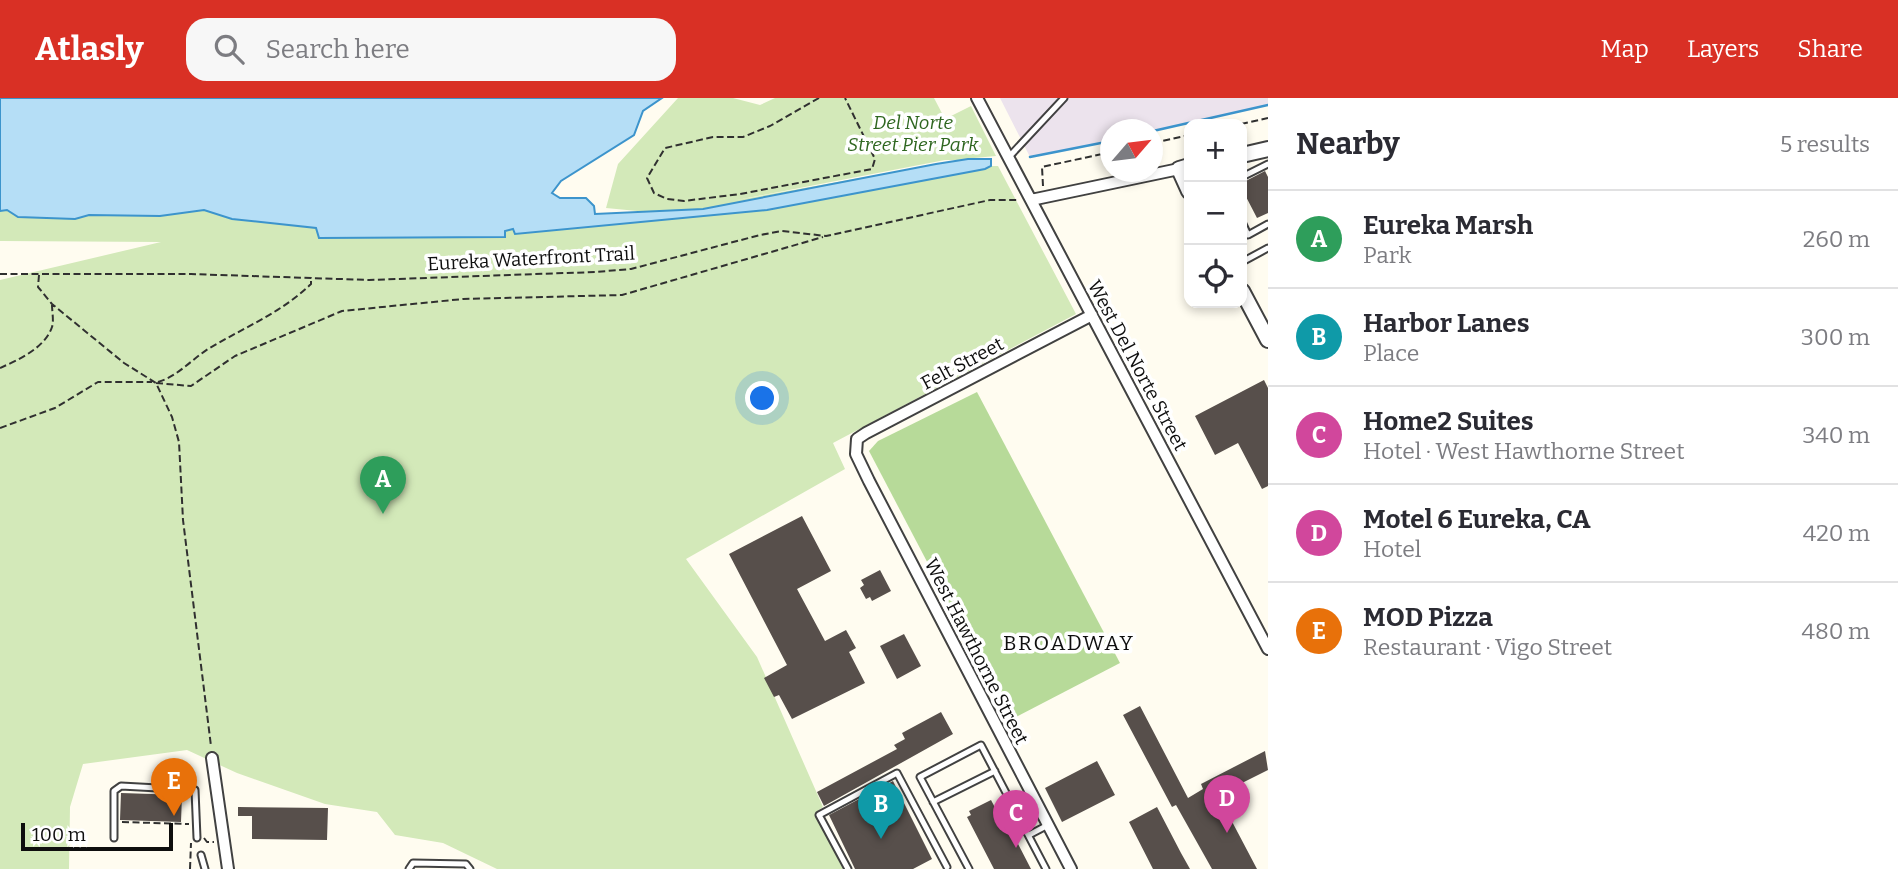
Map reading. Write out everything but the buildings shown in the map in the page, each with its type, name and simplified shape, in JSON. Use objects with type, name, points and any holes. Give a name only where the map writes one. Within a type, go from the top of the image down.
[{"type":"street","name":"West Del Norte Street","points":[[977,98],[1268,649]]},
{"type":"street","points":[[1247,154],[1268,149]]},
{"type":"street","points":[[1029,198],[1184,168]]},
{"type":"street","points":[[1247,300],[1268,340]]},
{"type":"street","name":"Felt Street","points":[[855,449],[857,439],[866,433],[1091,315]]},
{"type":"street","name":"West Hawthorne Street","points":[[855,449],[864,472],[1071,869]]},
{"type":"street","points":[[212,758],[228,869]]},
{"type":"lane","points":[[1008,158],[1064,98]]},
{"type":"lane","points":[[1247,174],[1268,164]]},
{"type":"lane","points":[[1247,233],[1248,235],[1268,224]]},
{"type":"lane","points":[[1247,259],[1268,248]]},
{"type":"lane","points":[[969,869],[920,777],[981,745],[1046,869]]},
{"type":"lane","points":[[933,802],[995,771]]},
{"type":"lane","points":[[848,869],[819,815],[897,773],[947,867]]},
{"type":"lane","points":[[114,838],[114,791],[121,786],[195,790],[197,824],[194,838]]},
{"type":"lane","points":[[1029,835],[1048,825]]},
{"type":"lane","points":[[201,855],[205,869]]},
{"type":"lane","points":[[409,869],[413,863],[466,864],[470,869]]},
{"type":"path","points":[[819,98],[770,126],[743,137],[713,137],[665,148],[647,178],[648,186],[667,199],[684,201],[740,194],[873,169],[875,159],[845,98]]},
{"type":"path","points":[[1247,123],[1268,118]]},
{"type":"path","points":[[1163,141],[1184,136]]},
{"type":"path","points":[[1029,198],[1043,190],[1042,167],[1100,154]]},
{"type":"path","name":"Eureka Waterfront Trail","points":[[0,274],[369,280],[619,270],[760,234],[782,231],[825,236],[978,202],[1029,198]]},
{"type":"path","points":[[0,428],[55,408],[98,382],[191,386],[235,356],[342,312],[463,299],[622,295],[825,236]]},
{"type":"path","points":[[40,275],[38,287],[52,304],[124,363],[156,383],[172,417],[179,442],[183,520],[212,758]]},
{"type":"path","points":[[156,383],[175,375],[215,345],[288,305],[311,284],[311,277]]},
{"type":"path","points":[[0,368],[24,357],[41,342],[52,327],[52,304]]},
{"type":"path","points":[[121,822],[202,824],[207,842],[215,842]]},
{"type":"path","points":[[190,869],[194,838]]},
{"type":"shaded area","points":[[1000,98],[1268,98],[1268,105],[1206,119],[1184,119],[1184,124],[1163,129],[1163,119],[1100,119],[1100,143],[1030,157]]},
{"type":"green space","name":"Del Norte Street Pier Park","points":[[0,98],[561,181],[552,193],[560,198],[586,198],[594,206],[595,214],[658,213],[606,208],[618,164],[678,98],[733,98],[760,105],[775,98],[934,98],[945,119],[971,106],[996,156],[974,158],[991,159],[991,166],[998,166],[1076,314],[833,443],[845,469],[686,559],[757,657],[823,807],[815,813],[843,869],[497,869],[443,843],[395,835],[377,812],[325,804],[237,773],[187,750],[83,764],[70,807],[69,869],[0,869],[0,280],[161,242],[0,241]],"holes":[[[945,160],[960,160],[732,201]]]},
{"type":"green space","points":[[977,392],[1120,663],[1010,720],[869,451],[878,441]]},
{"type":"water","points":[[0,98],[662,98],[643,111],[634,135],[561,181],[552,193],[560,198],[586,198],[594,206],[595,214],[703,209],[968,159],[991,159],[991,166],[767,210],[515,234],[513,229],[505,231],[505,237],[319,238],[316,228],[232,219],[204,210],[160,216],[89,215],[75,219],[18,217],[7,210],[0,211]]},
{"type":"waterway","points":[[1163,129],[1268,105]]},
{"type":"waterway","points":[[1030,157],[1100,143]]},
{"type":"place","name":"Eureka Marsh","points":[[383,514]]},
{"type":"place","name":"MOD Pizza","points":[[174,816]]},
{"type":"place","name":"Motel 6 Eureka, CA","points":[[1227,833]]},
{"type":"place","name":"Harbor Lanes","points":[[881,839]]},
{"type":"place","name":"Home2 Suites","points":[[1016,848]]},
{"type":"district","name":"BROADWAY","points":[[1069,643]]}]
